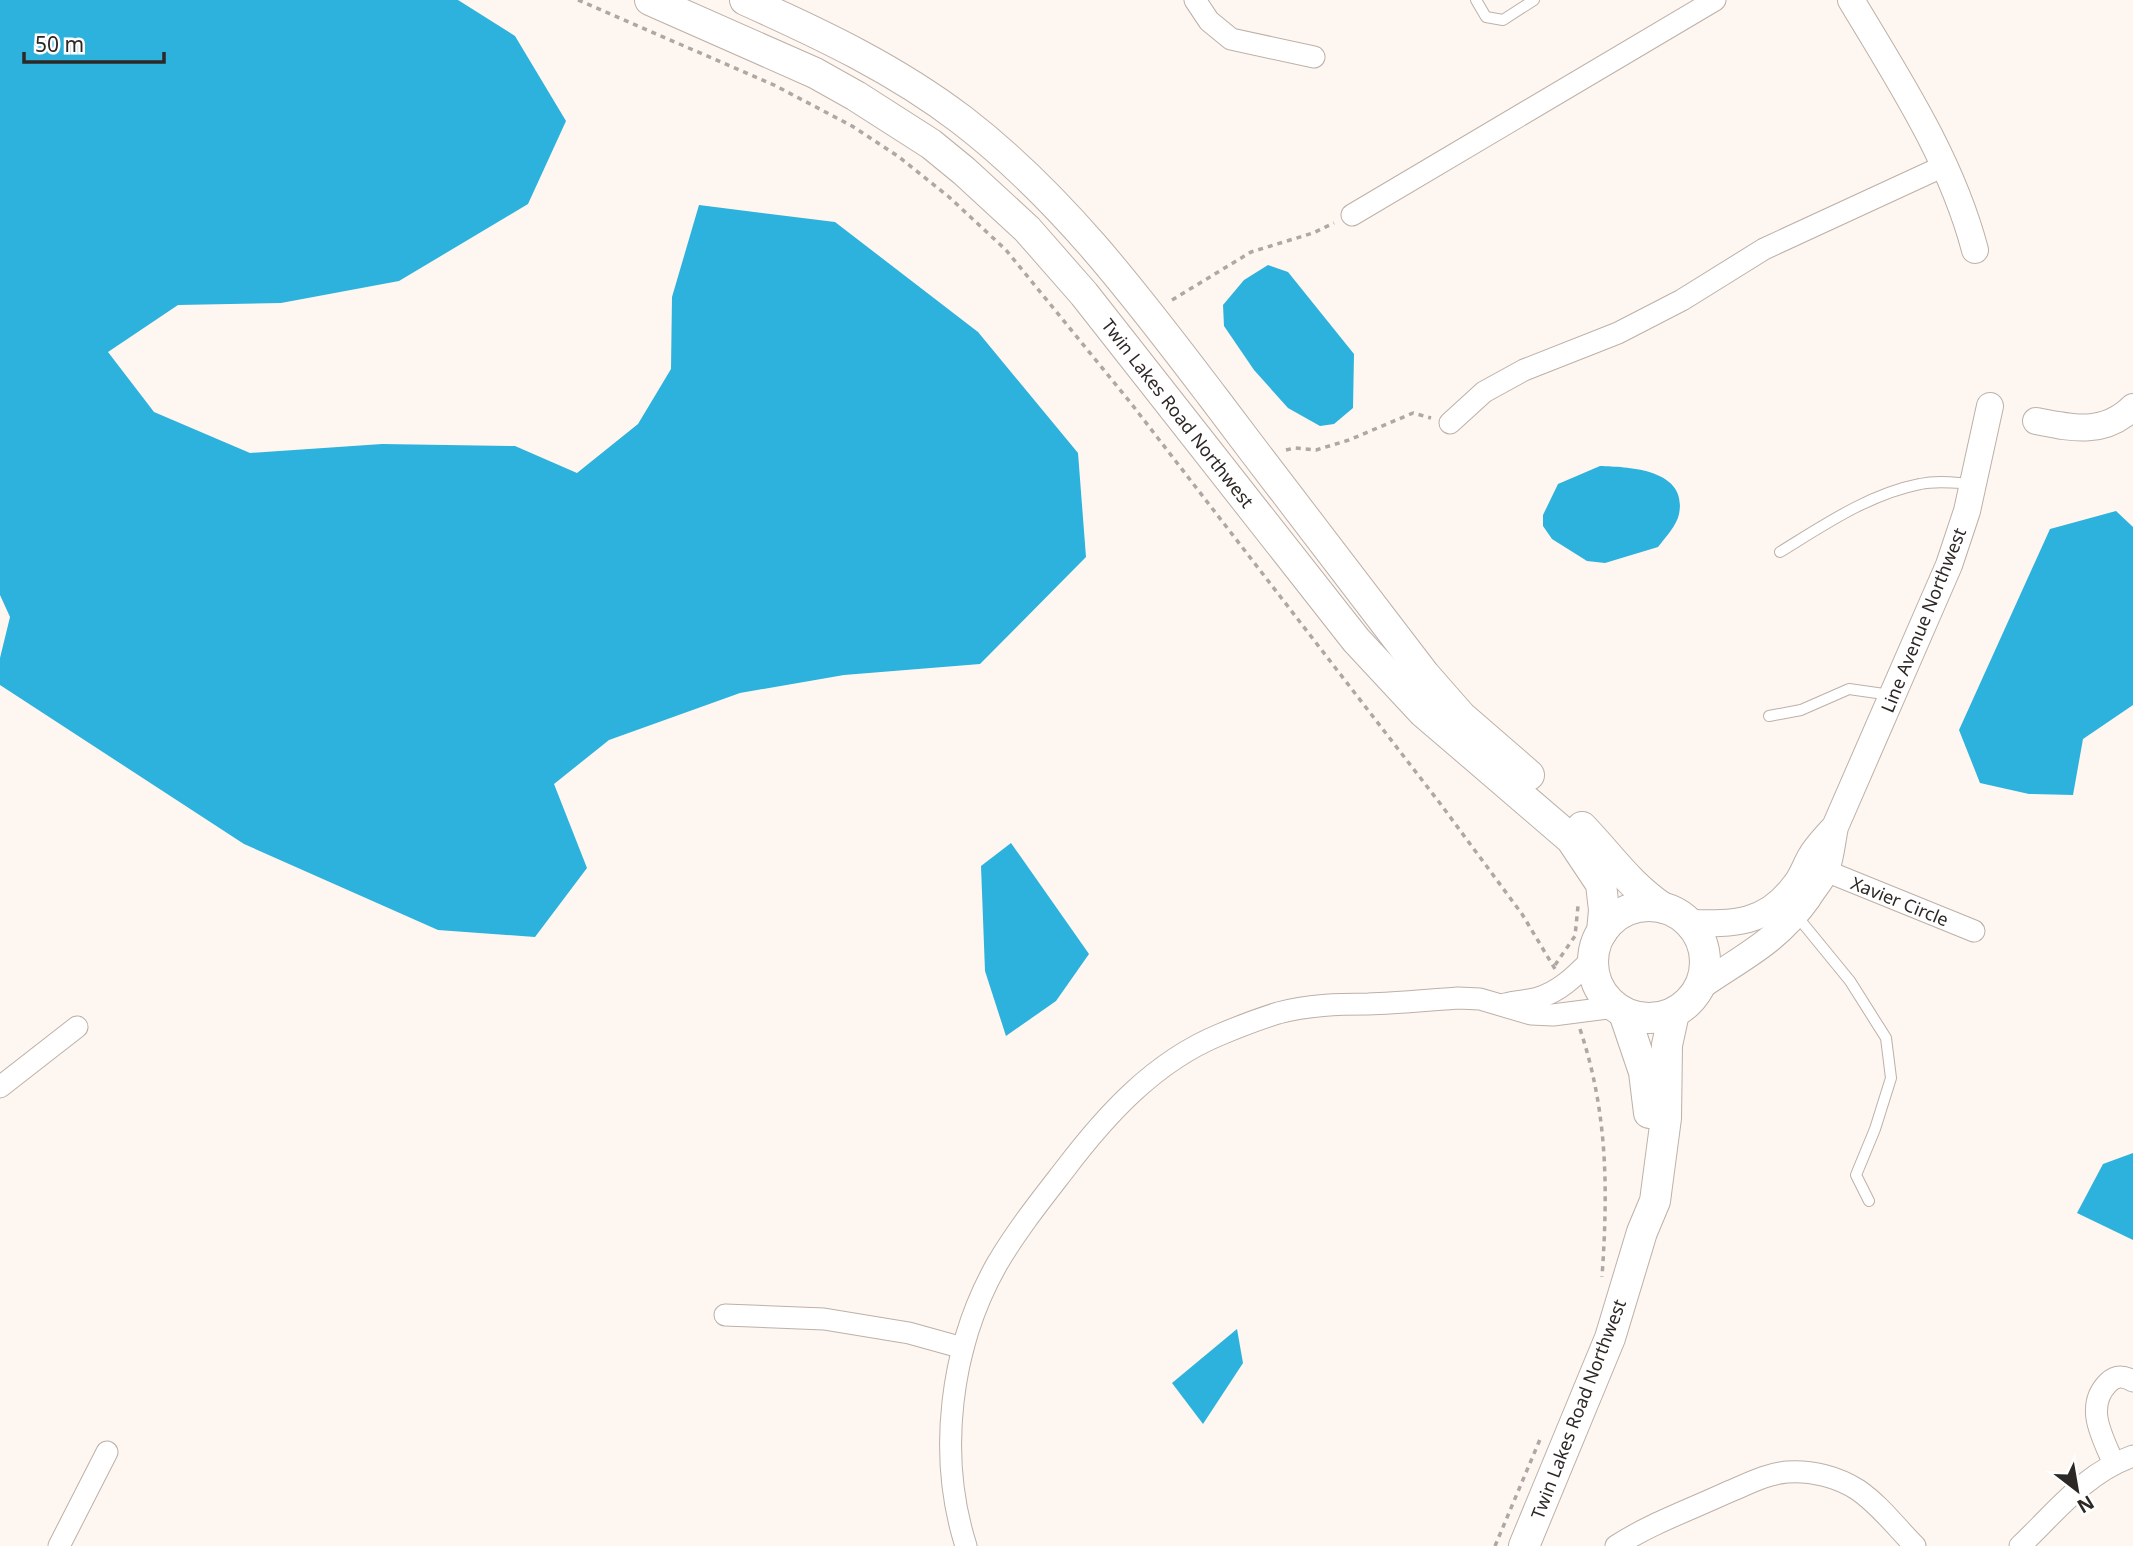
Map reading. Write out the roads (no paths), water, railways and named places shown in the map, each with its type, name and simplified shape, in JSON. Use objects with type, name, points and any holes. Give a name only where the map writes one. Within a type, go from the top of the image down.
[{"type":"main road","name":"Twin Lakes Road Northwest","points":[[650,0],[815,73],[856,96],[931,144],[1027,229],[1084,294],[1356,640],[1423,712],[1571,839],[1601,884],[1604,910],[1597,945]]},
{"type":"main road","name":"Twin Lakes Road Northwest","points":[[745,0],[824,35],[918,89],[996,148],[1056,203],[1133,293],[1424,675],[1461,716],[1558,801],[1623,875],[1662,908]]},
{"type":"main road","points":[[1645,906],[1662,908],[1689,923],[1699,937],[1704,954],[1704,972],[1698,988],[1688,1002],[1674,1013],[1657,1018],[1640,1018],[1619,1010],[1602,993],[1594,977],[1597,945],[1614,919],[1645,906]]},
{"type":"main road","name":"Twin Lakes Road Northwest","points":[[1619,1010],[1644,1072],[1649,1113],[1638,1199],[1642,1232]]},
{"type":"main road","name":"Twin Lakes Road Northwest","points":[[1524,1546],[1610,1338],[1642,1232],[1655,1201],[1666,1118],[1666,1060],[1674,1013]]},
{"type":"street","points":[[1195,0],[1209,21],[1231,39],[1314,57]]},
{"type":"street","points":[[1352,215],[1715,0]]},
{"type":"street","points":[[1851,0],[1946,165],[1965,214],[1975,250]]},
{"type":"street","points":[[1450,423],[1484,392],[1524,370],[1618,333],[1682,300],[1765,249],[1946,165]]},
{"type":"street","name":"Line Avenue Northwest","points":[[1698,988],[1777,935],[1796,915],[1826,871],[1835,827],[1949,565],[1968,511],[1990,406]]},
{"type":"street","points":[[2036,421],[2075,429],[2097,427],[2115,420],[2133,407]]},
{"type":"street","name":"Line Avenue Northwest","points":[[1689,923],[1732,924],[1756,918],[1772,909],[1795,885],[1812,854],[1835,827]]},
{"type":"street","name":"Xavier Circle","points":[[1826,871],[1974,931]]},
{"type":"street","points":[[1503,1004],[1537,999],[1563,987],[1597,945]]},
{"type":"street","points":[[966,1546],[958,1522],[951,1450],[954,1399],[963,1348],[976,1310],[998,1264],[1032,1211],[1096,1131],[1138,1086],[1188,1051],[1217,1036],[1278,1013],[1308,1007],[1458,998],[1503,1004],[1531,1014],[1619,1010]]},
{"type":"street","points":[[0,1087],[77,1027]]},
{"type":"street","points":[[724,1315],[824,1319],[909,1333],[963,1348]]},
{"type":"street","points":[[2020,1546],[2081,1484],[2124,1460],[2099,1427],[2096,1400],[2100,1391],[2112,1379],[2121,1377],[2133,1381]]},
{"type":"street","points":[[59,1546],[107,1452]]},
{"type":"street","points":[[1616,1546],[1746,1483],[1784,1472],[1803,1472],[1840,1481],[1857,1490],[1873,1502],[1916,1546]]},
{"type":"lane","points":[[1476,0],[1486,17],[1503,20],[1534,0]]},
{"type":"lane","points":[[1780,552],[1835,518],[1877,498],[1919,484],[1974,484]]},
{"type":"lane","points":[[1769,716],[1801,710],[1849,690],[1894,695]]},
{"type":"lane","points":[[1796,915],[1850,981],[1886,1038],[1891,1079],[1856,1175],[1869,1201]]},
{"type":"water","points":[[0,0],[458,0],[515,36],[566,121],[528,204],[399,281],[281,303],[178,305],[108,352],[154,412],[250,453],[382,444],[515,446],[577,473],[638,424],[671,369],[672,297],[699,205],[835,222],[978,332],[1078,453],[1086,557],[980,664],[844,675],[740,693],[609,740],[554,784],[587,868],[535,937],[438,930],[244,844],[0,685],[0,658],[10,617],[0,595]]},
{"type":"water","points":[[1268,265],[1288,272],[1354,354],[1353,408],[1334,424],[1320,426],[1288,408],[1254,370],[1224,326],[1223,305],[1244,280]]},
{"type":"water","points":[[1600,466],[1654,474],[1666,479],[1675,488],[1679,499],[1678,518],[1658,547],[1605,563],[1587,561],[1552,539],[1543,526],[1543,515],[1558,484]]},
{"type":"water","points":[[2116,511],[2133,527],[2133,705],[2083,739],[2073,795],[2029,794],[1980,783],[1959,730],[2050,529]]},
{"type":"water","points":[[1011,843],[1089,954],[1056,1001],[1006,1036],[985,971],[981,866]]},
{"type":"water","points":[[2133,1153],[2133,1240],[2077,1213],[2103,1164]]},
{"type":"water","points":[[1237,1329],[1243,1363],[1203,1424],[1172,1383]]}]
